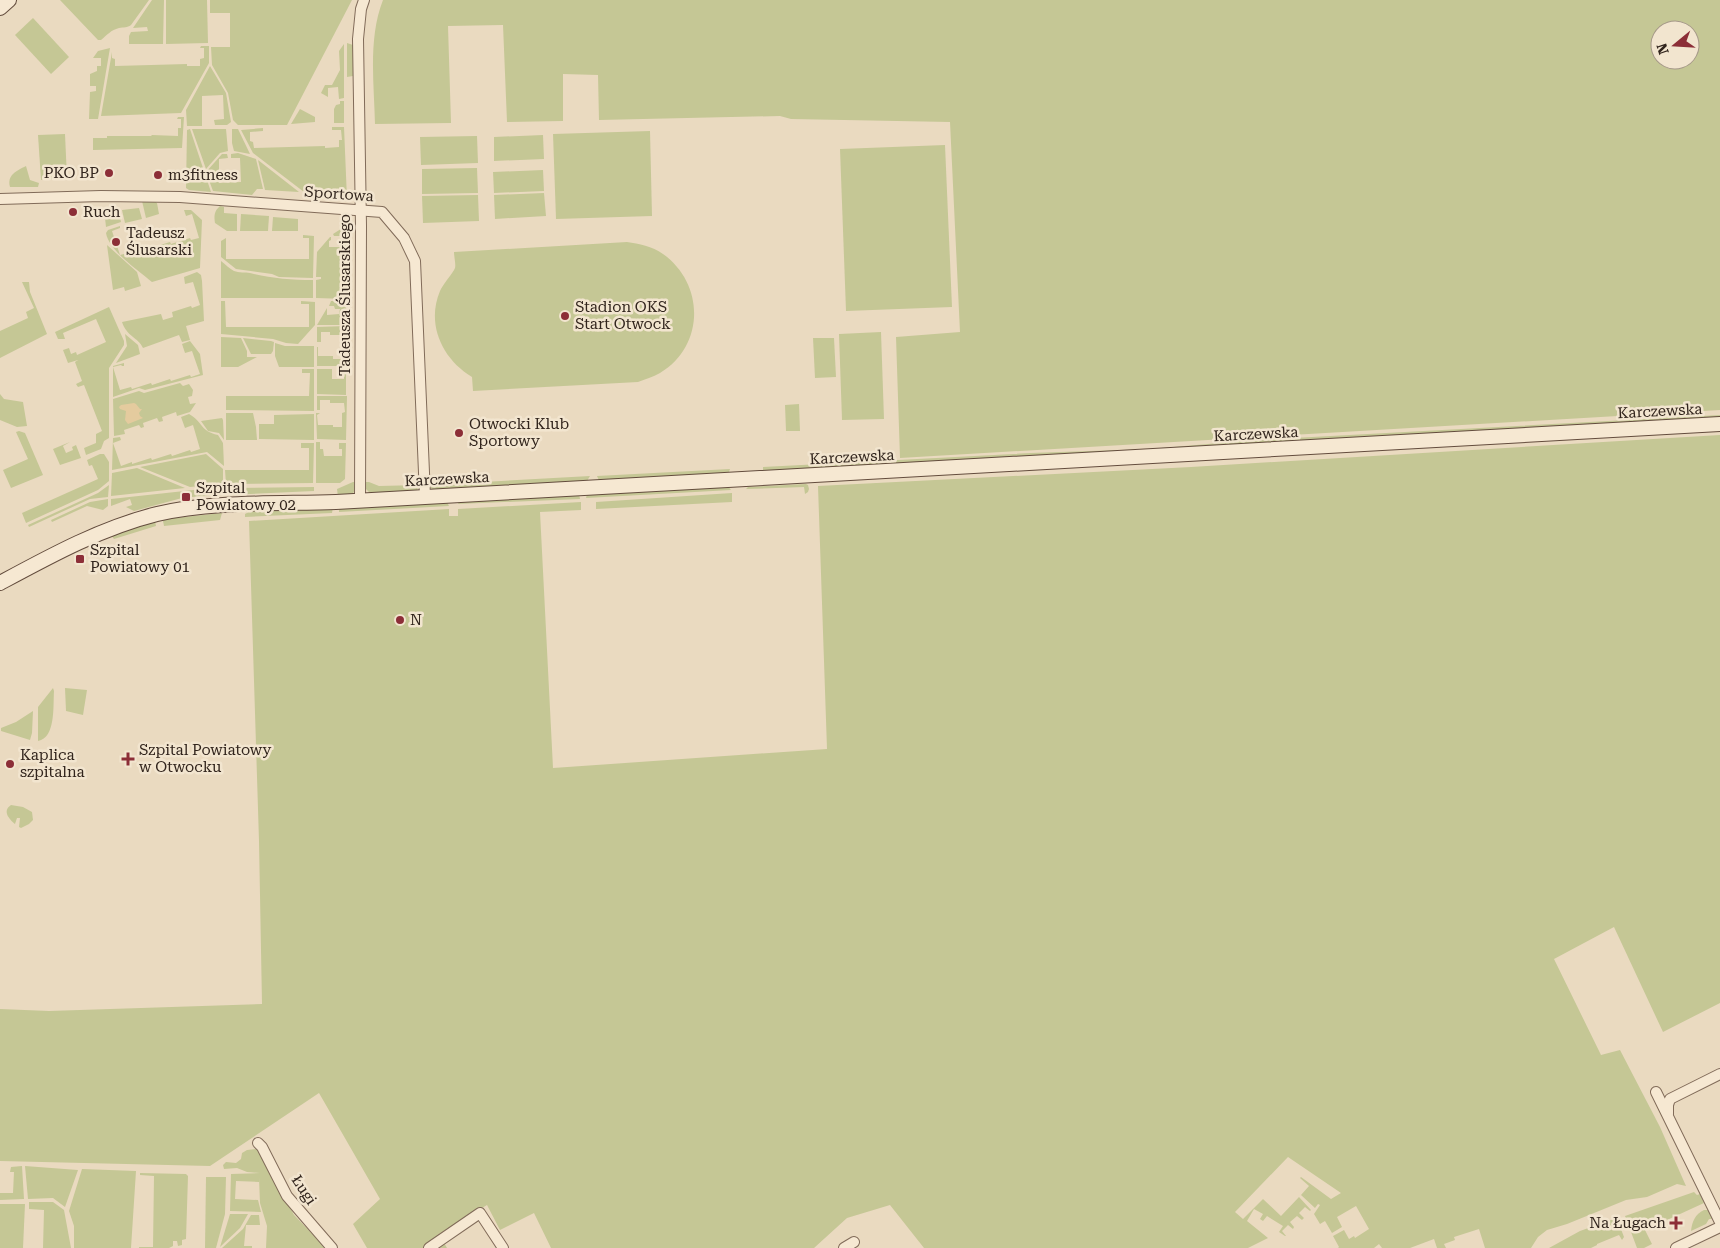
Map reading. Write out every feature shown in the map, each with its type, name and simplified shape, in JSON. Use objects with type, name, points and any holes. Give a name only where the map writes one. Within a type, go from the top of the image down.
[{"type":"main road","points":[[0,8],[9,0]]},
{"type":"main road","name":"Karczewska","points":[[0,583],[91,537],[127,523],[156,514],[215,506],[360,500],[1720,424]]},
{"type":"street","name":"Tadeusza Ślusarskiego","points":[[360,500],[358,38],[361,9],[364,0]]},
{"type":"street","name":"Sportowa","points":[[0,199],[101,196],[180,197],[382,212],[404,238],[415,261],[425,496]]},
{"type":"street","points":[[1668,1116],[1670,1099],[1720,1074]]},
{"type":"street","points":[[1656,1092],[1720,1222]]},
{"type":"street","name":"Ługi","points":[[258,1143],[262,1146],[288,1196],[332,1248]]},
{"type":"street","points":[[429,1248],[480,1213],[503,1248]]},
{"type":"street","points":[[1676,1248],[1720,1227]]},
{"type":"street","points":[[844,1248],[854,1242]]},
{"type":"green space","points":[[60,0],[149,0],[131,25],[114,30],[101,40],[98,40]]},
{"type":"green space","points":[[152,0],[164,0],[163,44],[129,44],[131,32],[148,31],[147,27],[133,28]]},
{"type":"green space","points":[[166,0],[207,0],[208,43],[166,44]]},
{"type":"green space","points":[[210,0],[352,0],[287,125],[238,125],[233,120],[228,93],[212,65],[211,47],[230,47],[230,13],[210,13]]},
{"type":"green space","points":[[383,0],[1720,0],[1720,410],[900,458],[896,337],[960,332],[950,122],[791,119],[780,116],[599,120],[598,75],[563,74],[563,121],[507,122],[503,25],[448,26],[451,123],[375,124],[373,61],[375,30]]},
{"type":"green space","points":[[33,18],[69,57],[51,74],[15,35]]},
{"type":"green space","points":[[347,43],[353,45],[353,76],[347,77]]},
{"type":"green space","points":[[344,44],[344,98],[339,99],[338,87],[328,88],[328,97],[321,93],[325,85],[332,85],[340,70],[339,51]]},
{"type":"green space","points":[[201,46],[209,46],[209,63],[181,113],[101,116],[112,52],[115,66],[187,64],[187,66],[200,66],[200,59],[204,58],[204,48],[200,48]]},
{"type":"green space","points":[[110,48],[98,119],[89,119],[90,92],[96,91],[96,86],[90,86],[90,74],[97,71],[97,66],[101,66],[101,58],[93,58],[98,51]]},
{"type":"green space","points":[[210,66],[226,93],[231,122],[227,125],[215,125],[214,120],[224,119],[223,95],[202,96],[202,126],[187,126],[186,110]]},
{"type":"green space","points":[[340,101],[344,101],[344,123],[334,123],[334,109],[336,105],[340,104]]},
{"type":"green space","points":[[300,109],[315,117],[315,122],[291,124]]},
{"type":"green space","points":[[178,117],[184,117],[182,148],[93,150],[93,138],[107,138],[107,136],[178,136],[178,128],[181,128],[181,119],[177,119]]},
{"type":"green space","points":[[332,127],[344,127],[347,199],[325,199],[320,192],[304,192],[253,153],[241,130],[263,128],[263,131],[250,132],[250,141],[253,142],[254,148],[339,147],[339,140],[342,140],[341,130],[332,130]]},
{"type":"green space","points":[[190,129],[211,192],[189,190],[186,188],[187,130]]},
{"type":"green space","points":[[192,129],[226,129],[228,151],[220,153],[206,169]]},
{"type":"green space","points":[[232,129],[238,129],[250,154],[234,151]]},
{"type":"green space","points":[[650,131],[652,216],[556,219],[553,134]]},
{"type":"green space","points":[[65,134],[67,178],[41,180],[38,135]]},
{"type":"green space","points":[[543,135],[544,159],[494,161],[494,137]]},
{"type":"green space","points":[[477,136],[478,163],[421,165],[420,137]]},
{"type":"green space","points":[[945,145],[952,307],[846,311],[840,149]]},
{"type":"green space","points":[[238,153],[256,159],[263,189],[257,189],[252,195],[213,191],[206,172],[222,154],[227,154],[228,158],[219,159],[219,183],[241,182],[240,158],[231,158],[231,154]]},
{"type":"green space","points":[[258,160],[299,192],[265,190]]},
{"type":"green space","points":[[26,166],[30,180],[39,183],[38,187],[10,187],[11,176]]},
{"type":"green space","points":[[477,168],[478,193],[422,194],[422,169]]},
{"type":"green space","points":[[543,170],[544,191],[494,193],[493,172]]},
{"type":"green space","points":[[544,193],[546,216],[495,219],[494,195]]},
{"type":"green space","points":[[478,195],[479,221],[423,223],[422,196]]},
{"type":"green space","points":[[142,201],[154,201],[157,203],[159,214],[146,218]]},
{"type":"green space","points":[[220,206],[224,207],[224,213],[237,214],[237,231],[227,231],[215,223],[215,214]]},
{"type":"green space","points":[[139,208],[142,219],[125,223],[122,210]]},
{"type":"green space","points":[[104,209],[118,209],[121,222],[106,227]]},
{"type":"green space","points":[[184,210],[191,210],[202,220],[200,268],[152,282],[120,255],[170,242],[171,244],[190,238],[191,240],[199,238],[192,214],[186,216]]},
{"type":"green space","points":[[241,214],[269,216],[268,231],[240,231]]},
{"type":"green space","points":[[273,217],[298,219],[298,231],[272,231]]},
{"type":"green space","points":[[120,226],[120,228],[112,231],[120,255],[112,247],[106,233],[108,230]]},
{"type":"green space","points":[[344,227],[346,228],[346,299],[316,298],[316,280],[321,279],[321,277],[316,277],[317,252],[330,237],[329,247],[341,247],[341,236],[334,236],[333,234]]},
{"type":"green space","points":[[303,235],[314,236],[313,278],[279,277],[272,274],[236,269],[221,257],[221,241],[226,238],[226,259],[309,259],[309,238],[303,238]]},
{"type":"green space","name":"Stadion OKS Start Otwock","points":[[627,242],[659,251],[677,267],[687,281],[694,315],[692,331],[685,347],[675,361],[660,373],[638,382],[473,391],[472,377],[452,361],[445,351],[436,328],[436,303],[441,288],[455,268],[454,252]]},
{"type":"green space","points":[[107,245],[137,272],[141,286],[125,291],[124,287],[113,290]]},
{"type":"green space","points":[[221,261],[236,272],[297,280],[313,280],[313,298],[221,298]]},
{"type":"green space","points":[[197,272],[201,275],[202,281],[204,321],[186,326],[190,340],[182,342],[179,335],[143,348],[127,331],[122,322],[161,314],[163,320],[173,317],[172,312],[200,305],[193,282],[185,284],[184,277]]},
{"type":"green space","points":[[22,282],[29,282],[30,292],[47,334],[0,358],[0,331],[28,318],[26,312],[34,308]]},
{"type":"green space","points":[[221,301],[225,301],[226,327],[309,327],[309,304],[301,304],[301,301],[315,302],[315,325],[298,344],[273,339],[221,334]]},
{"type":"green space","points":[[331,301],[346,301],[346,325],[317,325],[327,308],[327,315],[339,314],[340,309],[329,306]]},
{"type":"green space","points":[[109,307],[124,345],[109,368],[109,438],[104,441],[101,449],[86,455],[84,448],[96,443],[96,434],[102,431],[84,385],[78,387],[76,384],[82,381],[75,362],[78,360],[68,363],[63,350],[69,348],[71,354],[76,352],[77,355],[106,342],[96,319],[63,333],[65,339],[58,339],[55,332]]},
{"type":"green space","points":[[346,326],[346,366],[317,366],[317,347],[318,356],[333,356],[333,359],[343,359],[345,335],[330,335],[330,332],[321,332],[321,342],[317,342],[317,327]]},
{"type":"green space","points":[[881,332],[884,419],[842,420],[839,334]]},
{"type":"green space","points":[[125,334],[138,345],[140,354],[116,363],[127,346]]},
{"type":"green space","points":[[221,337],[241,338],[247,351],[247,357],[257,357],[238,367],[221,367]]},
{"type":"green space","points":[[243,338],[274,342],[273,351],[271,354],[251,354]]},
{"type":"green space","points":[[813,338],[834,338],[836,377],[815,378]]},
{"type":"green space","points":[[190,341],[200,354],[203,375],[145,390],[139,388],[113,397],[113,367],[120,390],[200,374],[192,351],[185,353],[182,344]]},
{"type":"green space","points":[[275,343],[285,346],[314,346],[314,367],[279,367],[275,356]]},
{"type":"green space","points":[[124,363],[124,366],[113,366]]},
{"type":"green space","points":[[302,369],[314,369],[314,411],[226,410],[226,396],[309,396],[310,373],[302,373]]},
{"type":"green space","points":[[317,369],[332,369],[332,379],[344,379],[344,373],[339,373],[339,369],[346,369],[346,395],[317,394]]},
{"type":"green space","points":[[180,383],[183,386],[189,384],[193,390],[192,396],[188,397],[190,404],[196,403],[190,412],[177,416],[176,412],[162,417],[163,421],[159,422],[157,418],[143,423],[144,427],[141,428],[139,425],[124,430],[125,434],[114,436],[113,399],[139,391],[144,393]]},
{"type":"green space","points":[[0,394],[4,399],[23,402],[27,426],[17,427],[0,420]]},
{"type":"green space","points":[[317,396],[347,396],[346,440],[317,439],[316,413],[320,413],[317,415],[318,425],[342,427],[342,413],[345,412],[344,403],[330,403],[330,400],[320,400],[320,410],[317,410]]},
{"type":"green space","points":[[799,404],[800,431],[786,431],[785,405]]},
{"type":"green space","points":[[226,413],[253,413],[257,440],[226,440]]},
{"type":"green space","points":[[189,414],[205,429],[218,435],[223,443],[224,466],[207,452],[112,470],[113,438],[120,437],[121,440],[113,443],[121,466],[132,462],[132,464],[151,458],[152,460],[171,454],[172,456],[200,449],[193,425],[185,428],[181,417]]},
{"type":"green space","points":[[314,414],[314,440],[259,439],[259,424],[274,424],[274,415]]},
{"type":"green space","points":[[1720,415],[1720,419],[763,474],[763,467],[1030,453],[1150,449],[1254,440]]},
{"type":"green space","points":[[222,418],[224,440],[219,433],[208,431],[201,421]]},
{"type":"green space","points":[[16,432],[25,433],[43,475],[11,488],[3,470],[28,459]]},
{"type":"green space","points":[[1720,435],[1720,1003],[1663,1032],[1614,927],[1554,959],[1601,1055],[1620,1050],[1660,1127],[1686,1186],[1677,1184],[1647,1197],[1626,1200],[1547,1230],[1538,1237],[1531,1248],[1485,1248],[1479,1229],[1454,1237],[1455,1240],[1444,1244],[1446,1248],[1437,1248],[1434,1239],[1410,1248],[1382,1248],[1379,1244],[1374,1248],[1338,1248],[1333,1236],[1344,1230],[1349,1239],[1354,1236],[1355,1238],[1369,1229],[1356,1206],[1337,1217],[1342,1227],[1332,1233],[1325,1221],[1320,1224],[1314,1214],[1320,1205],[1318,1204],[1315,1208],[1301,1195],[1309,1186],[1300,1178],[1331,1199],[1341,1193],[1288,1157],[1235,1212],[1243,1219],[1263,1199],[1281,1216],[1299,1197],[1311,1210],[1305,1207],[1299,1213],[1304,1218],[1302,1220],[1297,1216],[1290,1222],[1294,1227],[1293,1229],[1288,1225],[1282,1231],[1285,1236],[1279,1232],[1283,1226],[1267,1216],[1263,1221],[1260,1219],[1263,1214],[1254,1209],[1247,1221],[1268,1238],[1248,1248],[924,1248],[890,1205],[847,1218],[814,1248],[551,1248],[534,1213],[500,1230],[487,1205],[439,1234],[447,1248],[367,1248],[353,1224],[380,1199],[319,1093],[210,1166],[0,1161],[0,1009],[49,1011],[262,1004],[249,521],[449,509],[449,516],[458,516],[458,509],[581,502],[581,510],[540,512],[553,768],[827,749],[818,486],[1191,467]]},
{"type":"green space","points":[[70,442],[63,446],[66,453],[73,450],[72,447],[76,445],[81,458],[60,465],[53,449]]},
{"type":"green space","points":[[316,442],[320,442],[320,449],[323,449],[324,456],[342,456],[342,449],[339,449],[339,443],[346,443],[345,479],[340,483],[316,483]]},
{"type":"green space","points":[[301,443],[314,443],[313,483],[226,484],[225,470],[309,470],[309,448],[301,448]]},
{"type":"green space","points":[[104,454],[109,462],[109,481],[98,490],[26,523],[22,513],[98,479],[92,465],[89,466],[87,460]]},
{"type":"green space","points":[[206,454],[223,469],[223,484],[190,487],[140,467]]},
{"type":"green space","points":[[137,468],[185,488],[111,496],[112,473]]},
{"type":"green space","points":[[730,469],[728,475],[600,483],[597,476]]},
{"type":"green space","points":[[590,476],[587,481],[432,490],[430,485]]},
{"type":"green space","points":[[356,482],[352,495],[338,497],[337,489]]},
{"type":"green space","points":[[365,482],[379,486],[420,485],[417,490],[411,492],[371,494],[365,488]]},
{"type":"green space","points":[[806,484],[809,489],[805,494],[804,487],[746,489],[748,487]]},
{"type":"green space","points":[[109,485],[108,497],[90,499],[29,527],[28,525],[98,493]]},
{"type":"green space","points":[[727,485],[731,490],[586,498],[587,494]]},
{"type":"green space","points":[[314,487],[314,491],[227,495],[227,488]]},
{"type":"green space","points":[[223,488],[223,494],[192,497],[192,494],[182,494],[182,498],[134,511],[126,507],[132,505],[130,499],[111,506],[111,499]]},
{"type":"green space","points":[[732,493],[732,502],[596,509],[596,502]]},
{"type":"green space","points":[[579,494],[580,499],[458,504],[459,502]]},
{"type":"green space","points":[[108,499],[108,506],[103,510],[87,506],[52,522],[51,520],[90,502]]},
{"type":"green space","points":[[447,502],[449,506],[339,512],[339,507]]},
{"type":"green space","points":[[333,507],[332,513],[245,517],[245,514],[251,511]]},
{"type":"green space","points":[[222,513],[220,520],[164,526],[163,521],[165,519]]},
{"type":"green space","points":[[155,521],[156,526],[114,539],[111,535]]},
{"type":"green space","points":[[53,688],[51,728],[44,739],[38,741],[38,707]]},
{"type":"green space","points":[[65,688],[87,690],[83,715],[66,711]]},
{"type":"green space","points":[[33,711],[30,740],[1,731],[1,728],[16,722]]},
{"type":"green space","points":[[11,805],[23,807],[32,812],[33,820],[21,828],[19,827],[20,818],[17,818],[15,824],[7,815],[8,807]]},
{"type":"green space","points":[[256,1149],[261,1151],[294,1215],[326,1248],[266,1248],[267,1226],[260,1203],[259,1178],[259,1182],[236,1181],[235,1199],[258,1200],[261,1212],[230,1211],[231,1174],[260,1173],[247,1172],[237,1168],[224,1169],[223,1165],[226,1162],[236,1163],[241,1159],[242,1153],[247,1150]]},
{"type":"green space","points":[[22,1166],[24,1199],[0,1200],[0,1193],[13,1193],[14,1172],[10,1172],[11,1167]]},
{"type":"green space","points":[[25,1166],[78,1170],[65,1207],[53,1198],[28,1199]]},
{"type":"green space","points":[[82,1169],[136,1171],[131,1248],[74,1248],[74,1226],[69,1211]]},
{"type":"green space","points":[[140,1173],[186,1174],[188,1176],[186,1239],[182,1240],[182,1245],[178,1246],[177,1241],[173,1241],[173,1246],[169,1248],[139,1248],[153,1247],[154,1176],[140,1175]]},
{"type":"green space","points":[[206,1177],[226,1177],[225,1214],[216,1248],[205,1248]]},
{"type":"green space","points":[[1694,1192],[1697,1195],[1700,1194],[1704,1203],[1667,1220],[1666,1218],[1645,1230],[1652,1244],[1644,1248],[1637,1248],[1625,1216]]},
{"type":"green space","points":[[29,1202],[53,1202],[64,1210],[71,1248],[43,1248],[44,1210],[29,1209]]},
{"type":"green space","points":[[0,1204],[25,1204],[23,1248],[0,1248]]},
{"type":"green space","points":[[1704,1210],[1708,1210],[1712,1219],[1691,1231],[1694,1219]]},
{"type":"green space","points":[[230,1214],[248,1214],[240,1228],[220,1247]]},
{"type":"green space","points":[[251,1215],[259,1215],[260,1225],[246,1225],[244,1246],[252,1246],[252,1248],[222,1248],[243,1229]]},
{"type":"green space","points":[[1615,1220],[1619,1224],[1624,1237],[1622,1240],[1619,1235],[1591,1248],[1549,1248],[1580,1231]]},
{"type":"sand","points":[[134,403],[142,409],[139,413],[143,418],[128,424],[125,420],[126,411],[119,407]]},
{"type":"place","name":"PKO BP","points":[[109,173]]},
{"type":"place","name":"m3fitness","points":[[158,175]]},
{"type":"place","name":"Ruch","points":[[73,212]]},
{"type":"place","name":"Tadeusz Ślusarski","points":[[116,242]]},
{"type":"place","name":"Stadion OKS Start Otwock","points":[[565,316]]},
{"type":"place","name":"Otwocki Klub Sportowy","points":[[459,433]]},
{"type":"place","name":"Szpital Powiatowy 02","points":[[186,497]]},
{"type":"place","name":"Szpital Powiatowy 01","points":[[80,559]]},
{"type":"place","name":"N","points":[[400,620]]},
{"type":"place","name":"Szpital Powiatowy w Otwocku","points":[[128,759]]},
{"type":"place","name":"Kaplica szpitalna","points":[[10,764]]},
{"type":"place","name":"Na Ługach","points":[[1676,1223]]}]
